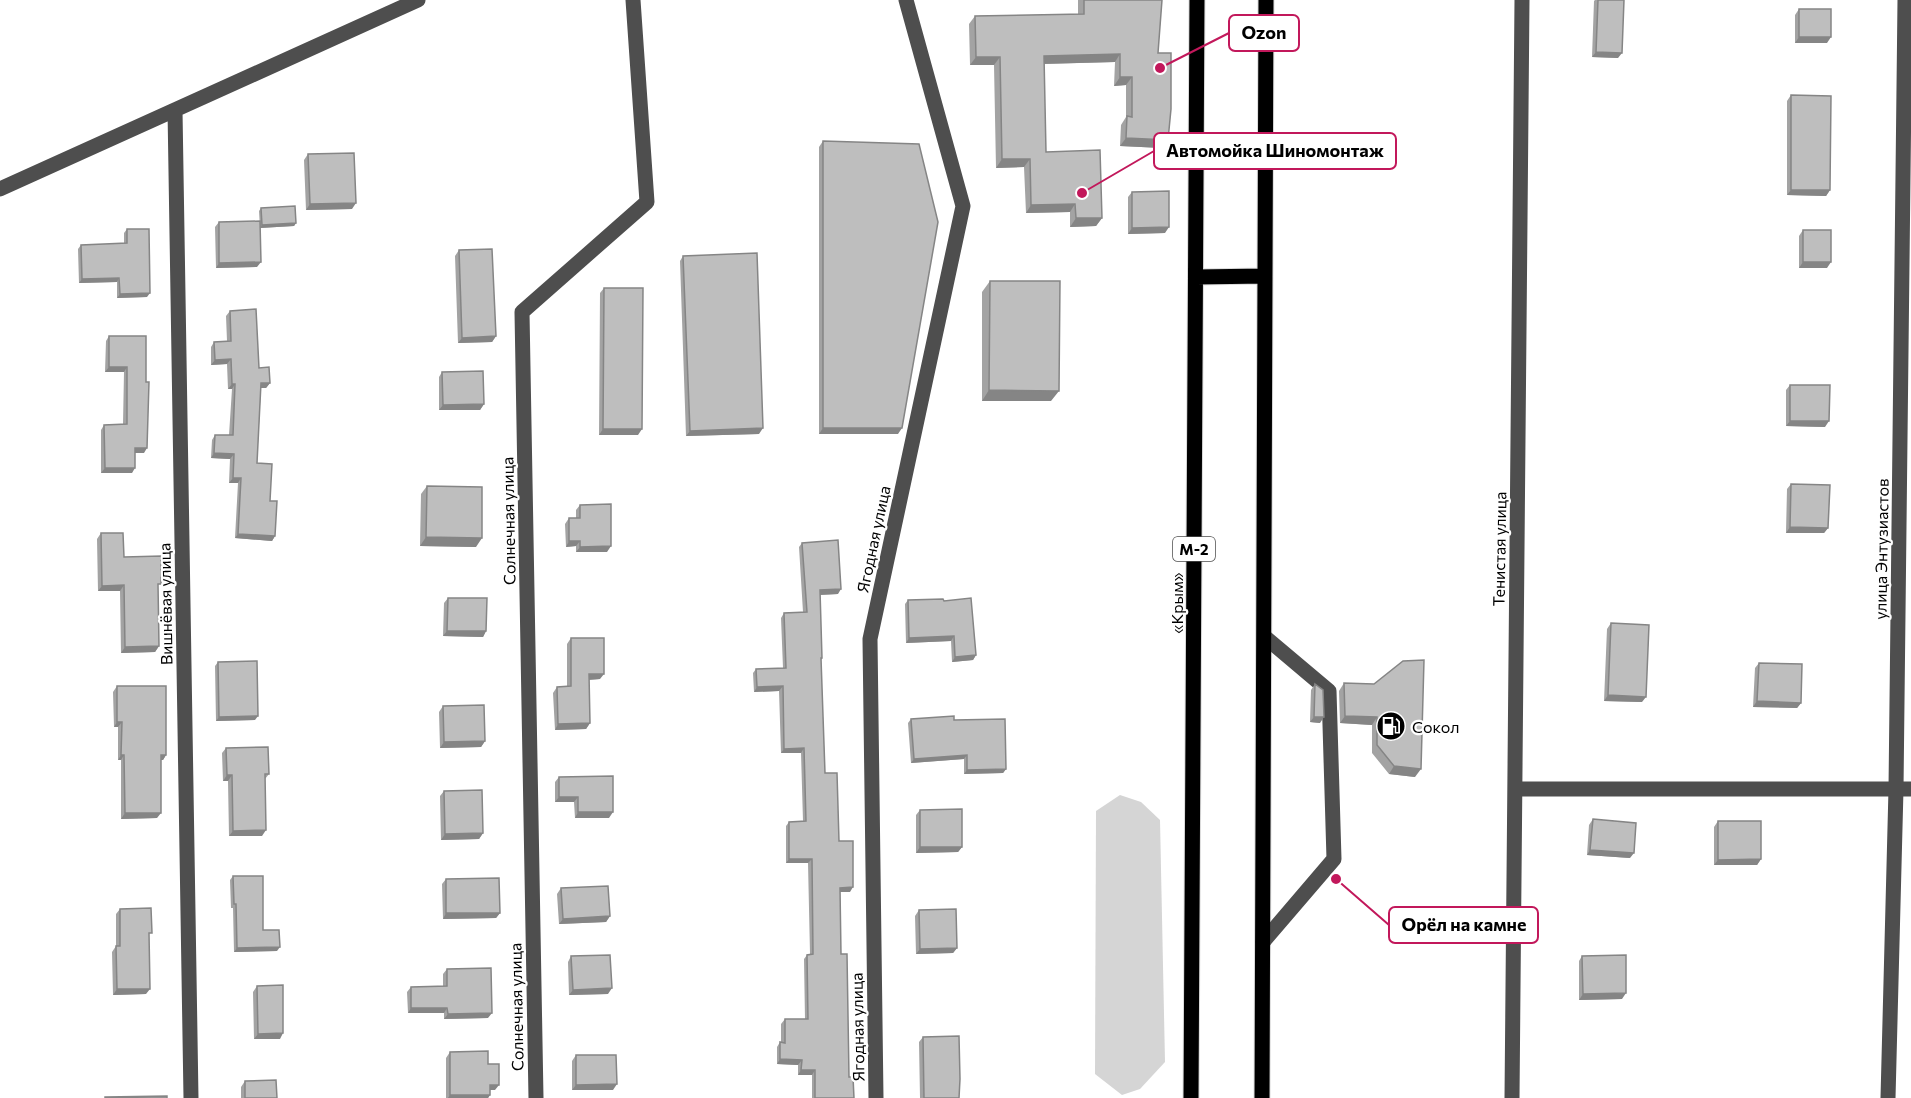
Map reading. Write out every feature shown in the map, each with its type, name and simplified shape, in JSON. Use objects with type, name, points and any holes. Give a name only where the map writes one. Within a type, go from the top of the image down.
[{"type":"main road","name":"«Крым»","points":[[1191,1098],[1197,0]]},
{"type":"main road","points":[[1262,1098],[1266,0]]},
{"type":"main road","points":[[1196,277],[1265,276]]},
{"type":"street","points":[[0,189],[418,0]]},
{"type":"street","name":"Солнечная улица","points":[[536,1098],[522,312],[647,202],[633,0]]},
{"type":"street","name":"Ягодная улица","points":[[876,1098],[870,639],[963,206],[906,0]]},
{"type":"street","name":"Тенистая улица","points":[[1512,1098],[1522,0]]},
{"type":"street","name":"улица Энтузиастов","points":[[1888,1098],[1904,789],[1905,0]]},
{"type":"street","name":"Вишнёвая улица","points":[[175,110],[191,1098]]},
{"type":"street","points":[[1263,942],[1334,859],[1329,691],[1264,637]]},
{"type":"street","points":[[1515,789],[1904,789]]},
{"type":"shaded area","points":[[1120,795],[1141,802],[1160,820],[1165,1062],[1140,1089],[1122,1095],[1095,1074],[1096,811]]},
{"type":"building","points":[[1084,0],[1162,0],[1158,53],[1171,53],[1171,109],[1168,140],[1126,138],[1127,116],[1132,117],[1132,77],[1120,77],[1120,54],[1044,56],[1046,152],[1100,150],[1102,218],[1076,218],[1075,204],[1031,205],[1030,159],[1002,159],[1000,57],[976,57],[975,16],[1084,14]]},
{"type":"building","points":[[1598,0],[1624,0],[1622,53],[1596,52]]},
{"type":"building","points":[[1799,9],[1831,9],[1831,37],[1799,37]]},
{"type":"building","points":[[1791,95],[1831,96],[1830,190],[1791,190]]},
{"type":"building","points":[[823,141],[919,144],[938,222],[902,428],[823,428]]},
{"type":"building","points":[[354,153],[356,203],[310,204],[308,154]]},
{"type":"building","points":[[1169,191],[1169,227],[1132,228],[1132,192]]},
{"type":"building","points":[[295,206],[296,223],[262,225],[261,208]]},
{"type":"building","points":[[260,221],[261,262],[219,263],[219,222]]},
{"type":"building","points":[[127,229],[149,229],[150,293],[120,294],[119,278],[82,279],[81,245],[127,243]]},
{"type":"building","points":[[1803,230],[1831,230],[1831,262],[1803,262]]},
{"type":"building","points":[[492,249],[496,336],[462,338],[459,250]]},
{"type":"building","points":[[757,253],[763,428],[690,431],[683,256]]},
{"type":"building","points":[[990,281],[1060,281],[1059,391],[989,390]]},
{"type":"building","points":[[604,288],[643,288],[642,429],[603,429]]},
{"type":"building","points":[[256,309],[259,368],[269,367],[270,383],[261,383],[257,463],[272,464],[270,501],[277,501],[275,536],[238,534],[241,478],[233,478],[234,454],[214,453],[215,435],[233,435],[235,384],[232,384],[231,359],[215,360],[214,342],[231,341],[230,311]]},
{"type":"building","points":[[109,336],[146,336],[146,382],[149,382],[147,448],[135,448],[135,468],[105,468],[104,425],[127,424],[127,367],[109,367]]},
{"type":"building","points":[[483,371],[484,404],[443,405],[442,372]]},
{"type":"building","points":[[1790,385],[1830,385],[1829,421],[1790,421]]},
{"type":"building","points":[[1791,484],[1830,485],[1828,528],[1790,527]]},
{"type":"building","points":[[427,486],[482,487],[482,538],[426,537]]},
{"type":"building","points":[[611,504],[611,546],[580,547],[580,541],[569,541],[569,518],[580,518],[580,505]]},
{"type":"building","points":[[101,533],[123,533],[124,557],[161,556],[161,584],[158,584],[159,646],[125,647],[124,585],[102,586]]},
{"type":"building","points":[[838,540],[841,589],[820,590],[821,658],[825,773],[837,773],[839,841],[853,841],[853,887],[840,888],[841,954],[847,954],[849,1077],[853,1077],[854,1098],[815,1098],[815,1070],[801,1070],[802,1060],[780,1059],[780,1042],[785,1043],[785,1019],[808,1019],[807,955],[813,954],[812,859],[789,859],[789,822],[806,821],[804,748],[784,749],[783,686],[757,687],[756,669],[786,668],[784,613],[807,612],[802,543]]},
{"type":"building","points":[[448,598],[487,598],[486,631],[447,631]]},
{"type":"building","points":[[971,598],[976,655],[955,657],[954,636],[909,638],[908,600],[943,599],[944,601]]},
{"type":"building","points":[[1611,623],[1649,625],[1646,697],[1608,695]]},
{"type":"building","points":[[571,638],[604,638],[604,674],[589,674],[590,723],[558,724],[557,687],[571,686]]},
{"type":"building","points":[[1424,660],[1421,769],[1394,766],[1377,745],[1377,717],[1345,716],[1344,683],[1374,684],[1403,661]]},
{"type":"building","points":[[257,661],[258,716],[219,717],[218,662]]},
{"type":"building","points":[[1759,663],[1802,664],[1801,703],[1757,701]]},
{"type":"building","points":[[1315,684],[1323,690],[1324,717],[1314,717]]},
{"type":"building","points":[[117,686],[166,686],[166,755],[161,755],[161,813],[125,813],[124,755],[121,755],[122,722],[117,722]]},
{"type":"building","points":[[484,705],[485,741],[444,742],[443,706]]},
{"type":"building","points":[[954,716],[954,720],[1005,719],[1006,769],[967,770],[967,755],[914,759],[911,719]]},
{"type":"building","points":[[268,747],[269,774],[265,774],[266,830],[233,831],[232,775],[227,775],[226,748]]},
{"type":"building","points":[[613,776],[613,812],[578,812],[578,797],[559,797],[559,777]]},
{"type":"building","points":[[482,790],[483,833],[445,834],[444,791]]},
{"type":"building","points":[[962,809],[962,847],[920,847],[920,810]]},
{"type":"building","points":[[1593,819],[1636,823],[1634,853],[1590,850]]},
{"type":"building","points":[[1718,821],[1761,821],[1761,859],[1718,860]]},
{"type":"building","points":[[233,876],[263,876],[263,930],[279,930],[280,947],[237,948]]},
{"type":"building","points":[[499,878],[500,913],[446,913],[446,879]]},
{"type":"building","points":[[608,886],[610,916],[563,919],[561,888]]},
{"type":"building","points":[[151,908],[150,989],[117,989],[116,946],[120,946],[120,909]]},
{"type":"building","points":[[956,909],[957,948],[920,949],[919,910]]},
{"type":"building","points":[[610,955],[612,988],[573,990],[571,956]]},
{"type":"building","points":[[1626,955],[1626,993],[1583,994],[1582,956]]},
{"type":"building","points":[[491,968],[492,1013],[448,1014],[447,1008],[411,1008],[411,987],[447,986],[447,969]]},
{"type":"building","points":[[283,985],[283,1033],[258,1034],[257,986]]},
{"type":"building","points":[[959,1036],[959,1098],[924,1098],[923,1037]]},
{"type":"building","points":[[488,1051],[488,1064],[499,1064],[499,1085],[490,1085],[490,1095],[450,1095],[450,1052]]},
{"type":"building","points":[[576,1055],[616,1055],[617,1084],[576,1085]]},
{"type":"building","points":[[276,1080],[277,1098],[245,1098],[245,1081]]},
{"type":"building","points":[[167,1096],[167,1098],[105,1098],[105,1097]]},
{"type":"place","name":"Ozon","points":[[1160,68]]},
{"type":"place","name":"Автомойка Шиномонтаж","points":[[1082,193]]},
{"type":"place","name":"Сокол","points":[[1391,726]]},
{"type":"place","name":"Орёл на камне","points":[[1336,879]]}]
